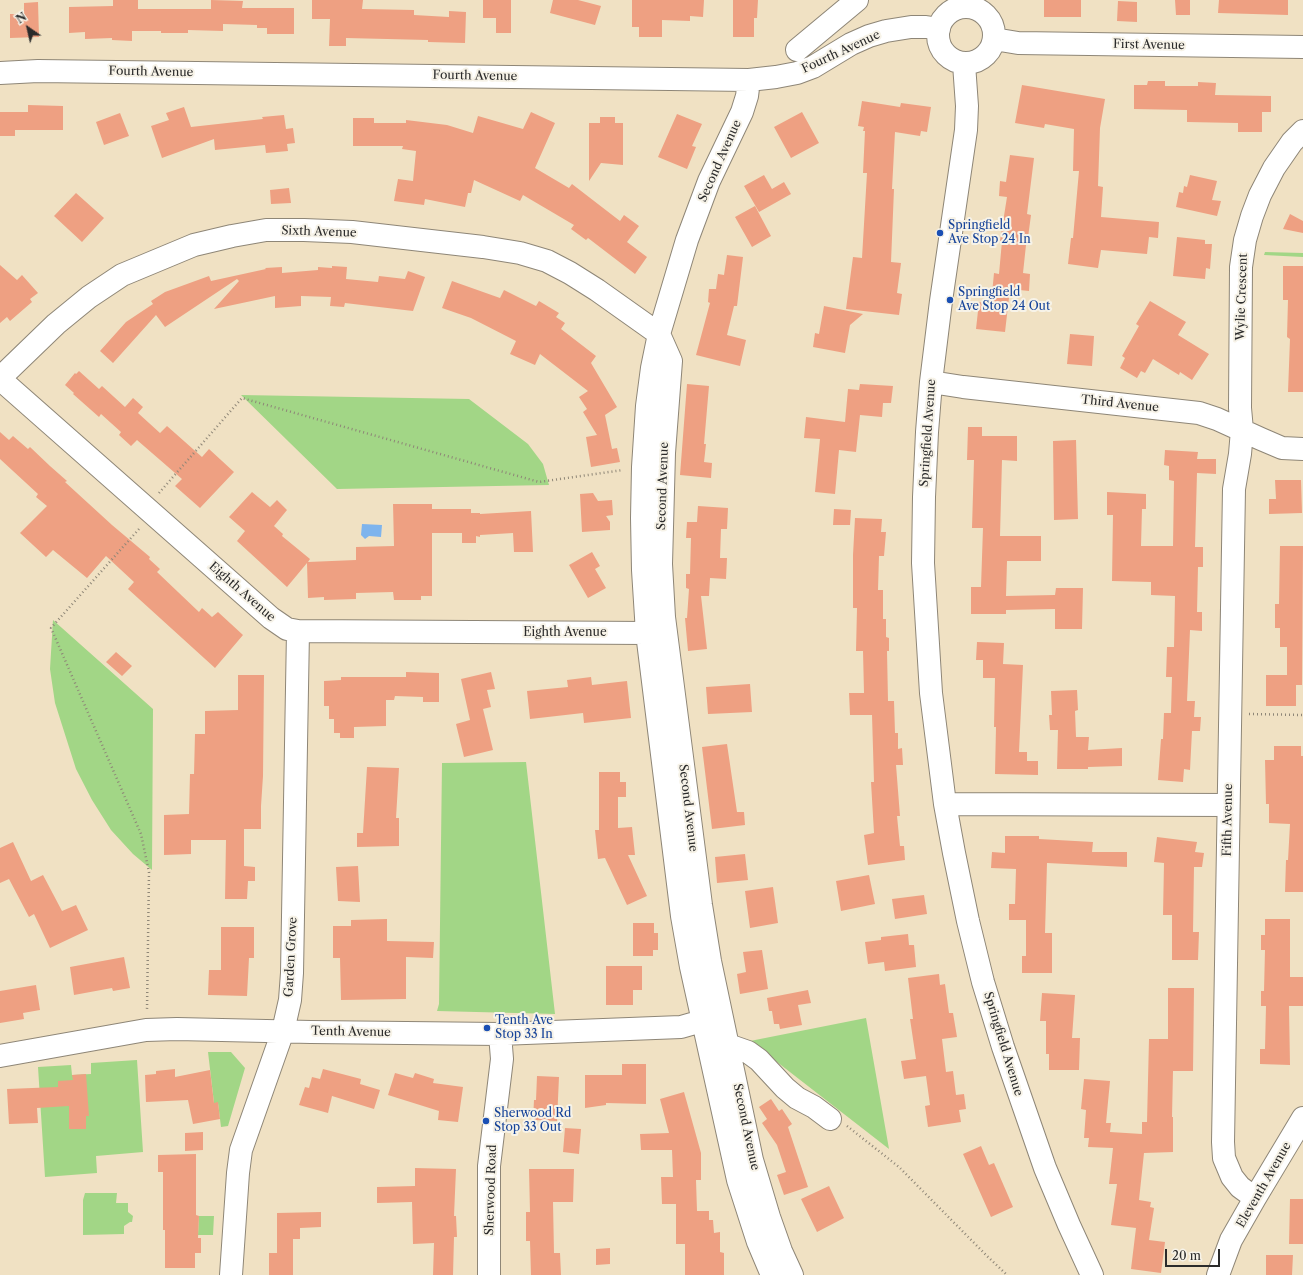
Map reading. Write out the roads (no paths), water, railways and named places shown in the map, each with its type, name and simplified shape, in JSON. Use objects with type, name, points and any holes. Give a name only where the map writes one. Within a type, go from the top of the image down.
[{"type":"street","points":[[797,50],[857,0]]},
{"type":"street","points":[[975,4],[986,14],[995,32],[992,47],[987,54],[981,60],[964,64],[953,60],[943,52],[939,45],[938,29],[947,14],[955,9],[975,4]]},
{"type":"street","name":"Fourth Avenue","points":[[0,73],[38,71],[749,80],[797,73],[813,67],[851,44],[886,31],[911,27],[938,29]]},
{"type":"street","name":"First Avenue","points":[[994,39],[1018,43],[1303,47]]},
{"type":"street","name":"Springfield Avenue","points":[[964,64],[967,106],[966,130],[940,301],[931,382],[924,497],[923,563],[931,692],[945,804],[968,921],[983,982],[1002,1047],[1045,1168],[1092,1275]]},
{"type":"street","name":"Second Avenue","points":[[749,80],[747,96],[742,112],[710,181],[687,240],[659,334],[652,368],[647,406],[643,467],[643,570],[647,633],[682,916],[702,1021],[738,1180],[758,1242],[772,1275]]},
{"type":"street","name":"Wylie Crescent","points":[[1242,430],[1240,408],[1241,267],[1245,240],[1260,195],[1274,168],[1292,142],[1303,131]]},
{"type":"street","name":"Sixth Avenue","points":[[0,378],[56,324],[89,297],[122,275],[194,245],[266,230],[352,232],[483,247],[520,253],[547,261],[570,273],[597,290],[659,334]]},
{"type":"street","name":"Second Avenue","points":[[659,334],[671,361],[664,453],[661,564],[664,617],[701,905],[710,961],[752,1160],[781,1251],[792,1275]]},
{"type":"street","name":"Eighth Avenue","points":[[0,378],[270,618],[287,629],[298,632],[647,633]]},
{"type":"street","name":"Third Avenue","points":[[931,382],[970,388],[1199,413],[1217,418],[1282,448],[1303,449]]},
{"type":"street","name":"Fifth Avenue","points":[[1242,430],[1240,454],[1234,489],[1223,1142],[1224,1158],[1232,1177],[1240,1188],[1255,1198]]},
{"type":"street","name":"Garden Grove","points":[[231,1275],[238,1173],[242,1150],[283,1031],[290,1000],[292,972],[298,632]]},
{"type":"street","points":[[945,804],[1228,805]]},
{"type":"street","name":"Tenth Avenue","points":[[0,1056],[146,1030],[177,1029],[500,1034],[681,1027],[702,1021]]},
{"type":"street","name":"Sherwood Road","points":[[489,1275],[489,1166],[502,1059],[500,1034]]},
{"type":"street","points":[[728,1045],[748,1052],[759,1060],[785,1088],[797,1098],[830,1118]]},
{"type":"street","name":"Eleventh Avenue","points":[[1218,1275],[1231,1240],[1303,1118]]},
{"type":"water","points":[[362,524],[382,525],[381,537],[369,536],[365,539],[361,535]]},
{"type":"place","name":"Springfield Ave Stop 24 In","points":[[940,233]]},
{"type":"place","name":"Springfield Ave Stop 24 Out","points":[[950,300]]},
{"type":"place","name":"Tenth Ave Stop 33 In","points":[[487,1028]]},
{"type":"place","name":"Sherwood Rd Stop 33 Out","points":[[486,1121]]}]
